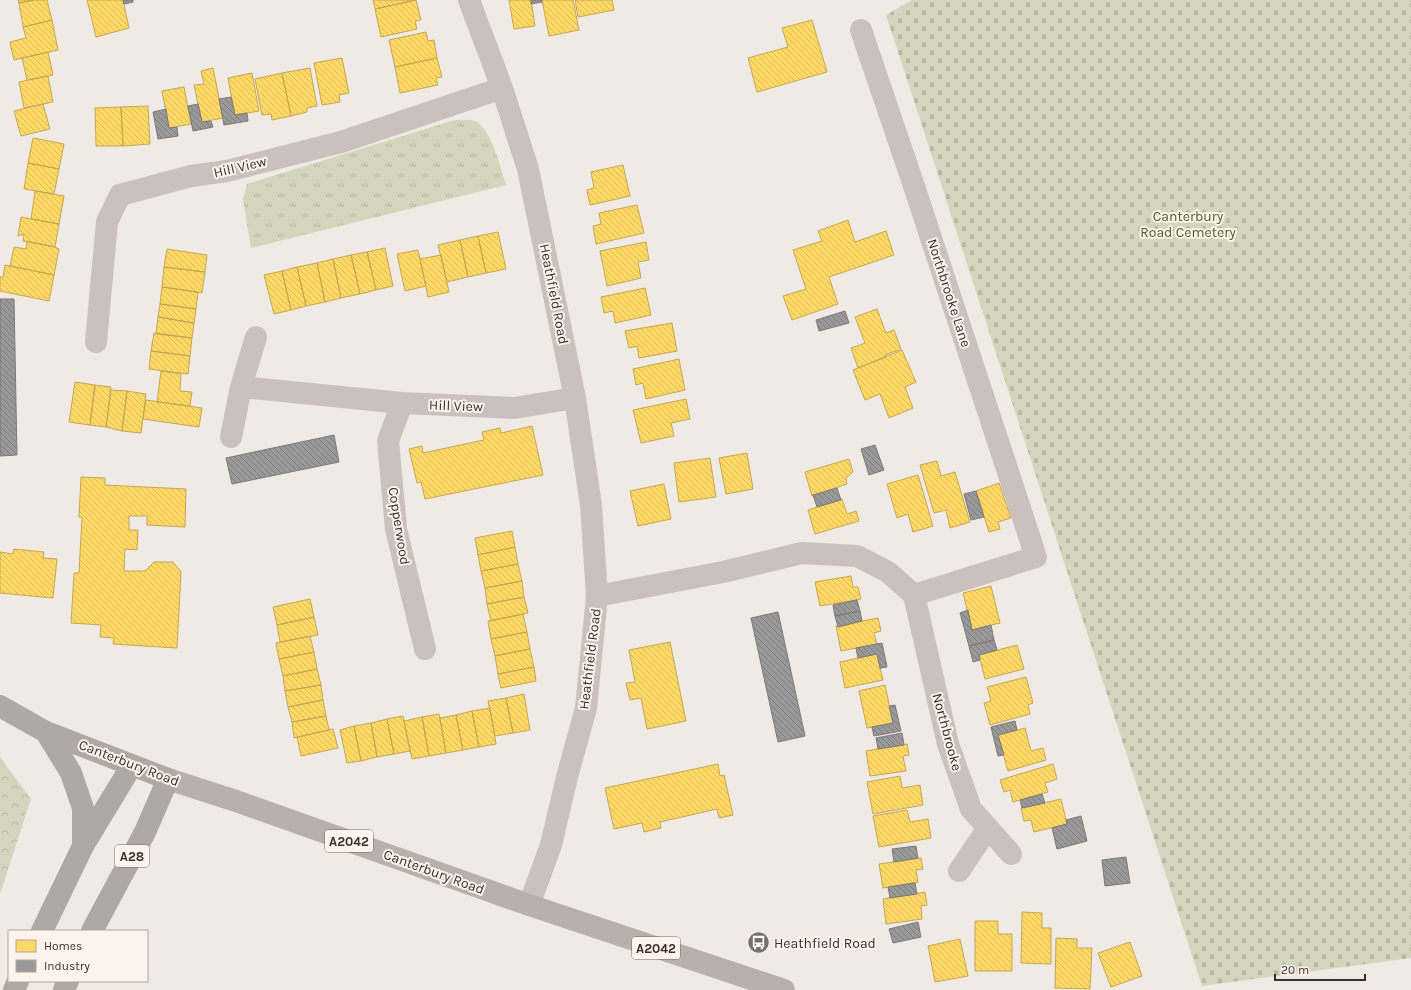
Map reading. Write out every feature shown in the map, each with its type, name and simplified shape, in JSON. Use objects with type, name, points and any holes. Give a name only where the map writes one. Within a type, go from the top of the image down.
[{"type":"highway","name":"Canterbury Road","points":[[0,706],[46,732],[168,779]]},
{"type":"highway","points":[[46,732],[71,773],[83,808],[83,846]]},
{"type":"highway","points":[[42,930],[83,846],[132,765]]},
{"type":"highway","name":"A28","points":[[93,930],[144,832],[168,779]]},
{"type":"main road","name":"Canterbury Road","points":[[168,779],[236,801],[529,905],[784,990]]},
{"type":"street","name":"Heathfield Road","points":[[469,0],[502,88],[528,169],[575,398],[591,505],[598,596],[586,708],[567,777],[551,845],[529,905]]},
{"type":"street","name":"Northbrooke Lane","points":[[861,30],[1036,557],[914,595]]},
{"type":"street","name":"Hill View","points":[[96,342],[107,222],[120,195],[191,176],[227,171],[341,142],[502,88]]},
{"type":"street","points":[[231,437],[241,387],[256,337]]},
{"type":"street","name":"Hill View","points":[[241,387],[402,403],[514,408],[575,398]]},
{"type":"street","name":"Copperwood","points":[[402,403],[388,441],[396,529],[425,649]]},
{"type":"street","name":"Heathfield Road","points":[[598,596],[722,572],[802,553],[857,556],[888,572],[914,595]]},
{"type":"street","name":"Northbrooke","points":[[914,595],[948,744],[972,809],[1011,854]]},
{"type":"street","points":[[959,871],[988,828]]},
{"type":"green space","name":"Canterbury Road Cemetery","points":[[912,0],[1411,0],[1411,958],[1202,986],[886,15]]},
{"type":"green space","points":[[455,120],[475,121],[483,127],[492,142],[506,185],[251,248],[243,199],[247,184]]},
{"type":"green space","points":[[0,757],[31,799],[0,894]]},
{"type":"building: Homes","points":[[18,0],[34,0],[19,3]]},
{"type":"building: Homes","points":[[34,0],[47,0],[52,20],[23,27],[19,3]]},
{"type":"building: Homes","points":[[87,0],[123,0],[129,28],[96,37]]},
{"type":"building: Homes","points":[[373,0],[416,0],[375,9]]},
{"type":"building: Homes","points":[[416,0],[421,20],[415,21],[417,29],[381,37],[375,9]]},
{"type":"building: Homes","points":[[509,0],[531,0],[535,26],[514,29]]},
{"type":"building: Homes","points":[[542,0],[573,0],[579,30],[549,36]]},
{"type":"building: Homes","points":[[575,0],[612,0],[614,10],[578,17]]},
{"type":"building: Homes","points":[[52,20],[58,50],[14,60],[10,42],[26,38],[23,27]]},
{"type":"building: Homes","points":[[812,20],[827,72],[757,92],[748,58],[788,47],[782,28]]},
{"type":"building: Homes","points":[[426,32],[428,41],[434,40],[437,58],[395,67],[389,40]]},
{"type":"building: Homes","points":[[48,52],[53,75],[27,80],[22,58]]},
{"type":"building: Homes","points":[[342,58],[349,93],[339,95],[340,102],[322,105],[314,63]]},
{"type":"building: Homes","points":[[437,58],[442,77],[436,78],[438,85],[400,93],[395,67]]},
{"type":"building: Homes","points":[[213,68],[223,118],[202,122],[194,85],[204,84],[201,71]]},
{"type":"building: Homes","points":[[310,68],[317,106],[307,108],[307,112],[291,116],[282,73]]},
{"type":"building: Homes","points":[[252,73],[259,111],[235,115],[228,78]]},
{"type":"building: Homes","points":[[282,73],[291,116],[272,120],[271,114],[262,115],[255,79]]},
{"type":"building: Homes","points":[[48,76],[53,102],[24,108],[19,82]]},
{"type":"building: Homes","points":[[184,87],[191,124],[169,128],[162,91]]},
{"type":"building: Homes","points":[[43,104],[50,129],[21,136],[14,111]]},
{"type":"building: Homes","points":[[148,106],[150,144],[123,146],[121,107]]},
{"type":"building: Homes","points":[[121,107],[123,146],[96,146],[95,108]]},
{"type":"building: Homes","points":[[33,138],[64,144],[59,169],[28,163]]},
{"type":"building: Homes","points":[[28,163],[59,169],[54,194],[24,189]]},
{"type":"building: Homes","points":[[623,165],[630,196],[590,205],[587,190],[594,188],[591,172]]},
{"type":"building: Homes","points":[[35,191],[64,196],[59,224],[31,219]]},
{"type":"building: Homes","points":[[637,205],[644,233],[596,244],[593,226],[601,224],[599,213]]},
{"type":"building: Homes","points":[[21,217],[59,224],[55,247],[23,241],[24,234],[18,236]]},
{"type":"building: Homes","points":[[848,220],[855,242],[886,231],[894,255],[829,277],[838,304],[792,320],[783,296],[806,289],[793,250],[822,241],[818,231]]},
{"type":"building: Homes","points":[[498,232],[506,269],[486,273],[478,236]]},
{"type":"building: Homes","points":[[478,236],[486,273],[468,277],[460,240]]},
{"type":"building: Homes","points":[[460,240],[468,277],[447,282],[438,245]]},
{"type":"building: Homes","points":[[27,241],[59,249],[54,275],[10,266],[14,247],[26,249]]},
{"type":"building: Homes","points":[[646,242],[649,260],[638,262],[641,278],[607,286],[600,251]]},
{"type":"building: Homes","points":[[385,248],[393,286],[376,290],[367,252]]},
{"type":"building: Homes","points":[[167,249],[207,255],[205,272],[164,267]]},
{"type":"building: Homes","points":[[418,250],[426,286],[405,291],[397,254]]},
{"type":"building: Homes","points":[[367,252],[376,290],[360,294],[351,255]]},
{"type":"building: Homes","points":[[351,255],[360,294],[341,298],[333,259]]},
{"type":"building: Homes","points":[[441,255],[449,292],[428,297],[420,259]]},
{"type":"building: Homes","points":[[333,259],[341,298],[325,302],[317,263]]},
{"type":"building: Homes","points":[[317,263],[325,302],[306,306],[297,267]]},
{"type":"building: Homes","points":[[5,265],[54,275],[49,301],[0,291],[0,277],[3,277]]},
{"type":"building: Homes","points":[[164,267],[205,272],[202,293],[162,287]]},
{"type":"building: Homes","points":[[297,267],[306,306],[291,310],[282,271]]},
{"type":"building: Homes","points":[[282,271],[291,310],[274,314],[264,275]]},
{"type":"building: Homes","points":[[162,287],[198,292],[196,309],[160,304]]},
{"type":"building: Homes","points":[[645,288],[651,315],[615,323],[613,311],[604,313],[601,297]]},
{"type":"building: Homes","points":[[160,304],[196,309],[194,323],[158,317]]},
{"type":"building: Homes","points":[[877,309],[886,333],[894,330],[901,349],[885,355],[886,357],[858,368],[851,348],[865,343],[855,317]]},
{"type":"building: Homes","points":[[158,317],[194,323],[192,338],[156,334]]},
{"type":"building: Homes","points":[[672,323],[677,351],[639,358],[637,346],[629,348],[625,331]]},
{"type":"building: Homes","points":[[154,333],[192,338],[190,356],[151,351]]},
{"type":"building: Homes","points":[[902,350],[916,382],[905,387],[913,408],[889,418],[880,394],[865,400],[853,370]]},
{"type":"building: Homes","points":[[151,351],[190,356],[188,374],[149,369]]},
{"type":"building: Homes","points":[[679,359],[685,390],[646,399],[643,383],[636,385],[633,369]]},
{"type":"building: Homes","points":[[161,371],[181,374],[180,391],[192,392],[190,406],[157,402]]},
{"type":"building: Homes","points":[[75,382],[95,385],[90,425],[69,422]]},
{"type":"building: Homes","points":[[95,385],[111,387],[106,427],[90,425]]},
{"type":"building: Homes","points":[[111,390],[127,391],[122,431],[106,427]]},
{"type":"building: Homes","points":[[127,391],[146,394],[141,433],[122,431]]},
{"type":"building: Homes","points":[[686,399],[690,419],[671,423],[674,436],[641,443],[633,410]]},
{"type":"building: Homes","points":[[146,400],[202,408],[199,427],[143,419]]},
{"type":"building: Homes","points":[[532,426],[543,475],[425,499],[421,482],[417,483],[409,449],[422,446],[423,453],[484,440],[482,432],[500,428],[501,433]]},
{"type":"building: Homes","points":[[747,453],[753,489],[726,494],[719,458]]},
{"type":"building: Homes","points":[[710,458],[716,497],[679,502],[674,463]]},
{"type":"building: Homes","points":[[849,459],[853,472],[846,478],[847,484],[812,496],[805,472]]},
{"type":"building: Homes","points":[[937,461],[941,476],[955,472],[970,522],[950,528],[946,510],[934,513],[920,465]]},
{"type":"building: Homes","points":[[918,475],[933,526],[913,532],[908,514],[897,518],[887,484]]},
{"type":"building: Homes","points":[[81,477],[105,478],[105,485],[186,489],[185,527],[147,525],[147,516],[129,516],[129,530],[138,530],[137,550],[125,549],[124,571],[145,571],[154,562],[173,562],[181,572],[177,648],[113,644],[114,638],[100,637],[101,625],[71,623],[74,573],[79,573],[82,517],[79,517]]},
{"type":"building: Homes","points":[[999,483],[1011,518],[998,522],[1000,529],[989,532],[976,491]]},
{"type":"building: Homes","points":[[664,484],[671,519],[638,526],[630,491]]},
{"type":"building: Homes","points":[[842,499],[847,514],[856,511],[859,521],[815,534],[808,510]]},
{"type":"building: Homes","points":[[512,531],[515,547],[478,555],[475,538]]},
{"type":"building: Homes","points":[[515,547],[518,564],[481,571],[478,555]]},
{"type":"building: Homes","points":[[14,549],[44,552],[43,558],[57,559],[53,598],[0,593],[0,552],[13,554]]},
{"type":"building: Homes","points":[[518,564],[522,581],[485,588],[481,571]]},
{"type":"building: Homes","points":[[851,576],[853,587],[858,587],[861,599],[820,606],[815,582]]},
{"type":"building: Homes","points":[[522,581],[524,597],[487,604],[485,588]]},
{"type":"building: Homes","points":[[991,586],[1000,623],[972,630],[963,593]]},
{"type":"building: Homes","points":[[524,597],[528,613],[491,621],[487,604]]},
{"type":"building: Homes","points":[[310,599],[314,617],[277,625],[273,607]]},
{"type":"building: Homes","points":[[523,614],[527,632],[491,639],[488,621]]},
{"type":"building: Homes","points":[[314,617],[318,635],[280,642],[277,625]]},
{"type":"building: Homes","points":[[878,618],[881,631],[874,633],[877,644],[841,651],[836,626]]},
{"type":"building: Homes","points":[[527,632],[530,649],[495,656],[491,639]]},
{"type":"building: Homes","points":[[310,636],[314,652],[279,659],[276,643]]},
{"type":"building: Homes","points":[[670,642],[686,721],[647,729],[641,698],[630,700],[626,683],[635,682],[629,650]]},
{"type":"building: Homes","points":[[1017,645],[1024,669],[985,679],[979,655]]},
{"type":"building: Homes","points":[[530,649],[534,667],[498,674],[495,656]]},
{"type":"building: Homes","points":[[314,652],[317,669],[283,676],[279,659]]},
{"type":"building: Homes","points":[[877,654],[883,680],[845,688],[840,662]]},
{"type":"building: Homes","points":[[534,667],[536,681],[501,688],[498,674]]},
{"type":"building: Homes","points":[[317,669],[321,685],[285,691],[283,676]]},
{"type":"building: Homes","points":[[1026,677],[1033,703],[1028,705],[1030,714],[990,725],[984,703],[991,701],[987,687]]},
{"type":"building: Homes","points":[[321,685],[323,700],[288,707],[285,691]]},
{"type":"building: Homes","points":[[885,685],[893,723],[867,728],[859,691]]},
{"type":"building: Homes","points":[[524,694],[530,730],[513,733],[506,698]]},
{"type":"building: Homes","points":[[506,698],[513,733],[495,736],[488,701]]},
{"type":"building: Homes","points":[[323,700],[326,716],[292,722],[288,707]]},
{"type":"building: Homes","points":[[490,708],[496,744],[479,747],[472,711]]},
{"type":"building: Homes","points":[[472,711],[479,747],[463,750],[456,715]]},
{"type":"building: Homes","points":[[439,714],[446,753],[429,756],[422,717]]},
{"type":"building: Homes","points":[[456,715],[463,750],[446,753],[440,718]]},
{"type":"building: Homes","points":[[326,716],[329,730],[294,738],[292,722]]},
{"type":"building: Homes","points":[[403,716],[410,751],[394,754],[387,719]]},
{"type":"building: Homes","points":[[422,717],[429,756],[412,759],[404,721]]},
{"type":"building: Homes","points":[[387,719],[394,754],[377,757],[371,723]]},
{"type":"building: Homes","points":[[371,723],[377,757],[361,761],[354,726]]},
{"type":"building: Homes","points":[[354,726],[361,761],[347,763],[340,730]]},
{"type":"building: Homes","points":[[1025,728],[1031,751],[1043,748],[1046,760],[1008,771],[998,735]]},
{"type":"building: Homes","points":[[333,729],[338,748],[301,756],[297,737]]},
{"type":"building: Homes","points":[[907,744],[909,755],[903,756],[906,771],[870,776],[866,751]]},
{"type":"building: Homes","points":[[718,764],[720,776],[724,775],[733,815],[719,818],[717,809],[660,822],[661,828],[644,832],[642,823],[614,829],[605,788]]},
{"type":"building: Homes","points":[[1053,764],[1057,779],[1045,783],[1048,792],[1013,802],[1010,790],[1004,792],[1000,780]]},
{"type":"building: Homes","points":[[900,776],[902,788],[920,785],[923,805],[873,814],[867,782]]},
{"type":"building: Homes","points":[[1061,799],[1067,824],[1034,832],[1031,820],[1024,821],[1021,808]]},
{"type":"building: Homes","points":[[907,810],[910,822],[928,819],[931,838],[879,847],[873,816]]},
{"type":"building: Homes","points":[[921,858],[923,869],[916,870],[918,882],[883,888],[879,864]]},
{"type":"building: Homes","points":[[925,892],[927,905],[921,906],[922,919],[886,924],[883,899]]},
{"type":"building: Homes","points":[[1022,912],[1042,913],[1042,928],[1051,928],[1051,964],[1021,963]]},
{"type":"building: Homes","points":[[975,921],[998,921],[998,934],[1012,934],[1012,971],[975,971]]},
{"type":"building: Homes","points":[[1056,938],[1077,939],[1077,948],[1092,948],[1090,989],[1055,988]]},
{"type":"building: Homes","points":[[960,939],[968,976],[935,982],[928,946]]},
{"type":"building: Homes","points":[[1130,942],[1142,976],[1111,987],[1098,953]]},
{"type":"building: Industry","points":[[123,0],[133,0],[133,2],[124,4]]},
{"type":"building: Industry","points":[[531,0],[542,0],[542,2],[531,4]]},
{"type":"building: Industry","points":[[231,97],[235,115],[247,113],[248,121],[224,125],[219,99]]},
{"type":"building: Industry","points":[[198,104],[202,122],[211,121],[213,127],[193,131],[188,106]]},
{"type":"building: Industry","points":[[166,109],[169,128],[177,127],[178,136],[158,139],[153,112]]},
{"type":"building: Industry","points":[[0,299],[14,299],[17,455],[0,456]]},
{"type":"building: Industry","points":[[845,311],[849,323],[819,331],[816,320]]},
{"type":"building: Industry","points":[[334,435],[339,462],[232,484],[226,458]]},
{"type":"building: Industry","points":[[875,445],[884,470],[869,475],[861,449]]},
{"type":"building: Industry","points":[[837,488],[841,500],[817,507],[813,495]]},
{"type":"building: Industry","points":[[976,491],[984,517],[971,520],[964,494]]},
{"type":"building: Industry","points":[[857,600],[860,611],[835,616],[833,605]]},
{"type":"building: Industry","points":[[968,610],[972,630],[991,625],[994,640],[969,646],[960,613]]},
{"type":"building: Industry","points":[[860,611],[862,621],[838,627],[835,616]]},
{"type":"building: Industry","points":[[778,612],[805,736],[778,742],[751,618]]},
{"type":"building: Industry","points":[[994,640],[997,650],[979,655],[980,660],[973,662],[969,646]]},
{"type":"building: Industry","points":[[882,643],[887,667],[880,668],[877,654],[858,658],[856,648]]},
{"type":"building: Industry","points":[[895,705],[901,731],[874,736],[872,727],[893,723],[889,706]]},
{"type":"building: Industry","points":[[1015,721],[1017,730],[998,735],[1004,755],[998,756],[991,727]]},
{"type":"building: Industry","points":[[902,733],[904,745],[878,749],[876,738]]},
{"type":"building: Industry","points":[[1042,794],[1045,803],[1022,808],[1020,800]]},
{"type":"building: Industry","points":[[1081,816],[1087,841],[1057,849],[1052,828],[1067,824],[1066,820]]},
{"type":"building: Industry","points":[[916,846],[918,858],[894,862],[892,849]]},
{"type":"building: Industry","points":[[1126,857],[1130,883],[1105,886],[1102,860]]},
{"type":"building: Industry","points":[[915,883],[917,894],[890,898],[888,887]]},
{"type":"building: Industry","points":[[918,922],[921,937],[893,943],[889,929]]},
{"type":"place","name":"Heathfield Road","points":[[758,943]]}]
